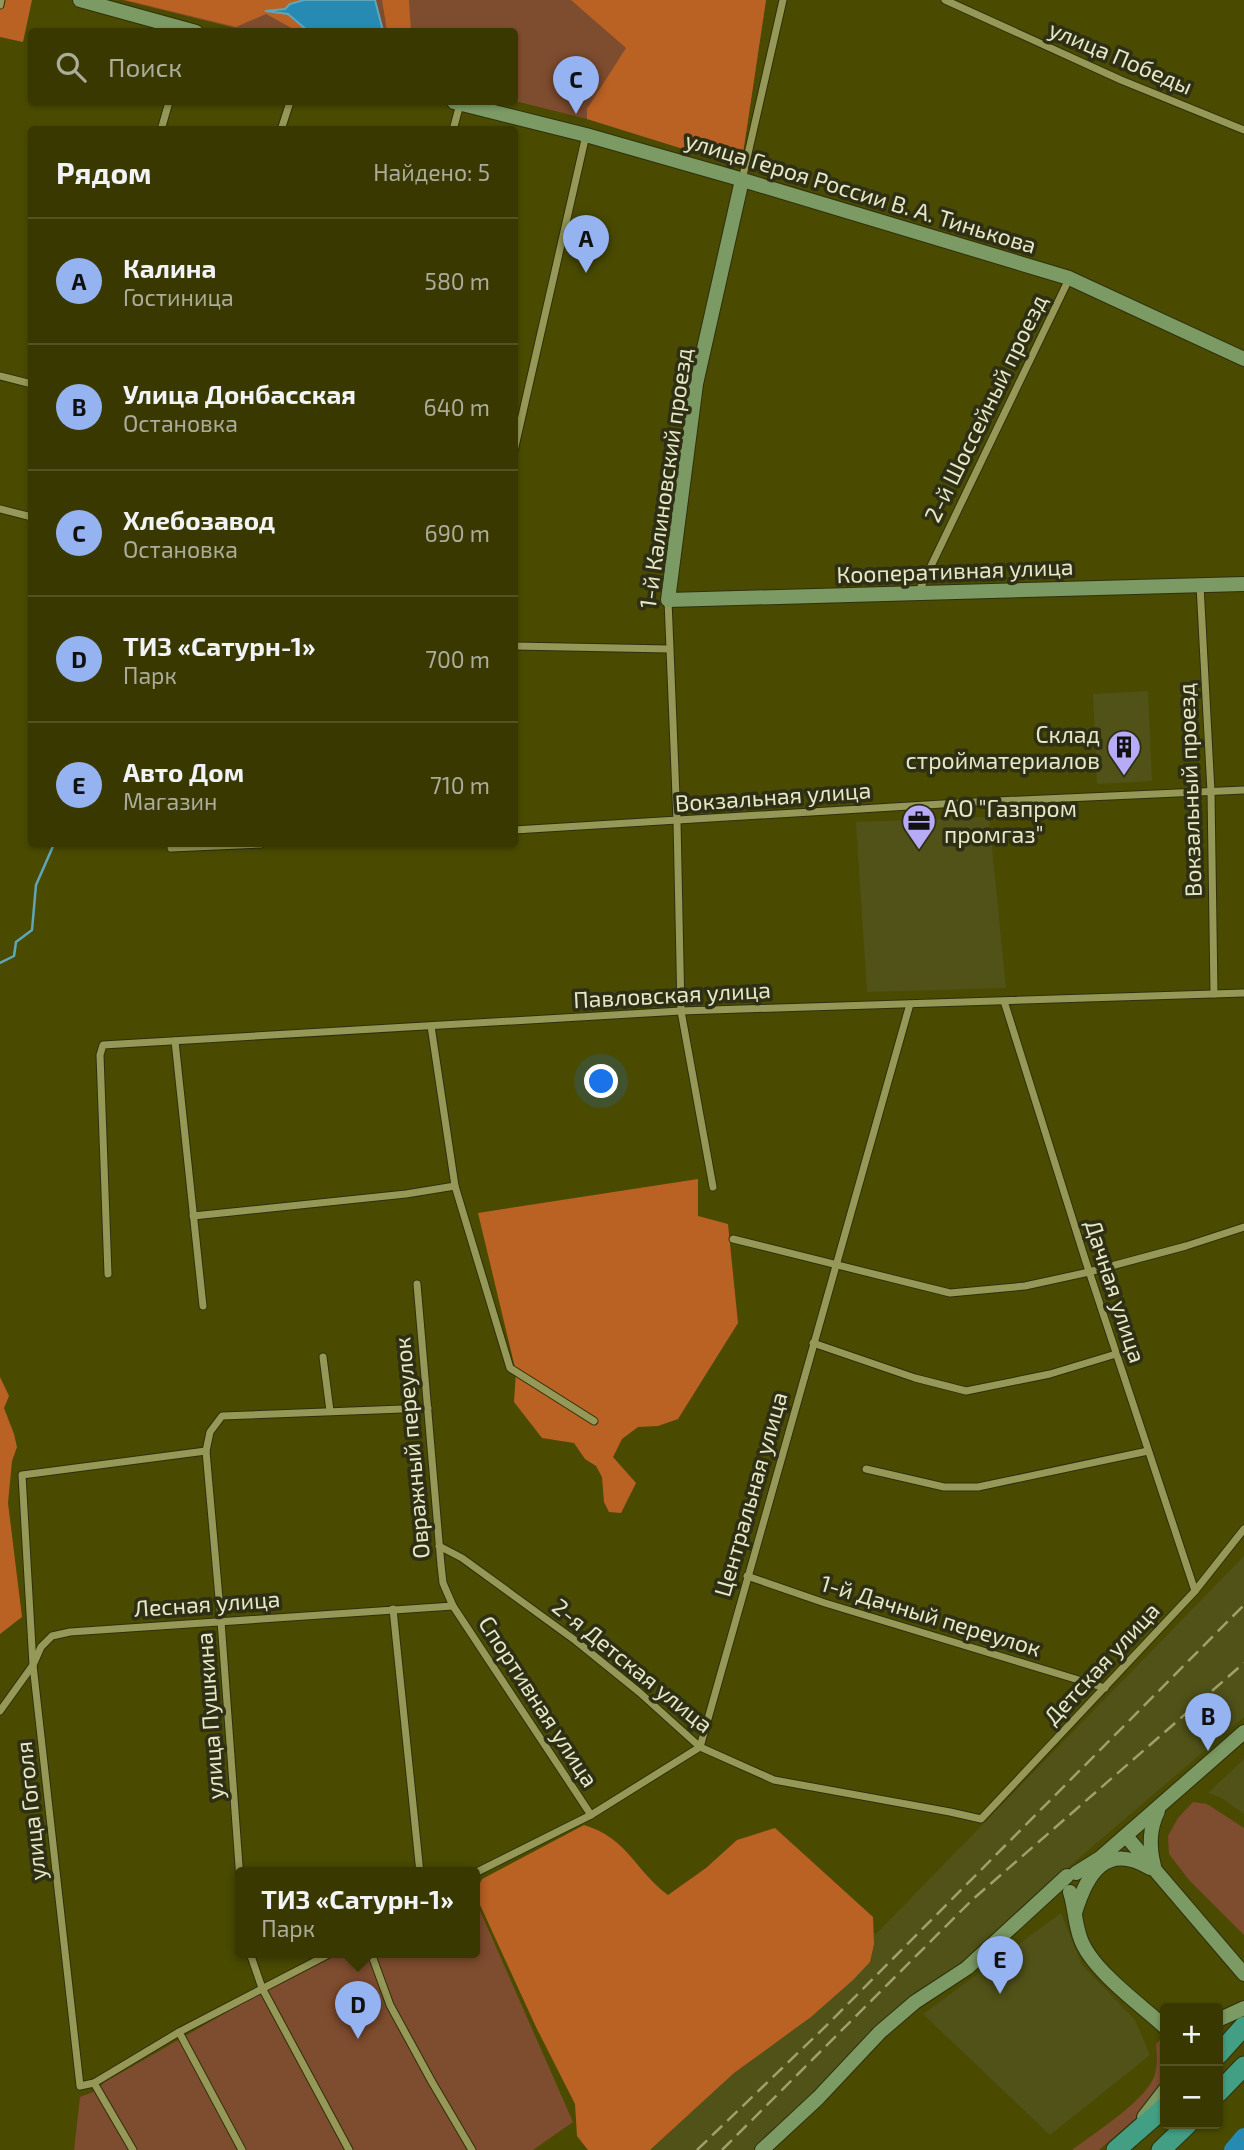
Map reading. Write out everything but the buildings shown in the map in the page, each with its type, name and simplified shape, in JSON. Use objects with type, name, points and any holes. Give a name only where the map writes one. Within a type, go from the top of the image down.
[{"type":"highway","points":[[1223,2049],[1244,2026]]},
{"type":"highway","points":[[1223,2088],[1244,2066]]},
{"type":"highway","points":[[1120,2146],[1160,2111]]},
{"type":"highway","points":[[1161,2150],[1183,2129]]},
{"type":"street","points":[[80,0],[180,28]]},
{"type":"street","name":"1-й Калиновский проезд","points":[[713,1187],[681,1011],[668,600],[696,384],[783,0]]},
{"type":"street","name":"улица Победы","points":[[945,0],[1121,79],[1244,130]]},
{"type":"street","points":[[162,126],[168,105]]},
{"type":"street","points":[[282,126],[289,105]]},
{"type":"street","points":[[454,126],[457,105]]},
{"type":"street","name":"улица Героя России В. А. Тинькова","points":[[469,105],[586,135],[1069,278],[1244,359]]},
{"type":"street","points":[[518,433],[586,135]]},
{"type":"street","name":"2-й Шоссейный проезд","points":[[918,594],[1069,278]]},
{"type":"street","points":[[0,376],[28,383]]},
{"type":"street","points":[[0,509],[28,516]]},
{"type":"street","name":"Кооперативная улица","points":[[668,600],[1244,583]]},
{"type":"street","name":"Вокзальный проезд","points":[[1200,585],[1211,792],[1214,995]]},
{"type":"street","points":[[518,646],[669,649]]},
{"type":"street","name":"Вокзальная улица","points":[[518,830],[975,802],[1244,790]]},
{"type":"street","points":[[171,848],[194,847]]},
{"type":"street","name":"Павловская улица","points":[[108,1274],[100,1055],[103,1045],[681,1011],[1244,993]]},
{"type":"street","name":"Дачная улица","points":[[1004,1001],[1089,1272],[1195,1591]]},
{"type":"street","name":"Центральная улица","points":[[700,1747],[909,1004]]},
{"type":"street","points":[[431,1026],[455,1186],[510,1368],[594,1421]]},
{"type":"street","points":[[175,1041],[203,1306]]},
{"type":"street","points":[[193,1216],[406,1194],[455,1186]]},
{"type":"street","points":[[733,1239],[950,1293],[1026,1286],[1089,1272],[1244,1227]]},
{"type":"street","name":"Овражный переулок","points":[[417,1284],[443,1583],[454,1607]]},
{"type":"street","points":[[813,1343],[915,1378],[966,1391],[1050,1374],[1116,1354]]},
{"type":"street","points":[[323,1357],[330,1412],[428,1408]]},
{"type":"street","name":"улица Пушкина","points":[[239,1867],[206,1451],[210,1432],[222,1416],[330,1412]]},
{"type":"street","name":"улица Гоголя","points":[[94,2083],[80,2086],[33,1665],[22,1475],[206,1451]]},
{"type":"street","points":[[866,1469],[944,1487],[978,1487],[1148,1451]]},
{"type":"street","name":"Детская улица","points":[[981,1819],[1195,1591],[1244,1529]]},
{"type":"street","name":"2-я Детская улица","points":[[439,1546],[462,1558],[576,1641],[639,1692],[700,1747],[774,1780],[981,1819]]},
{"type":"street","name":"1-й Дачный переулок","points":[[747,1576],[825,1603],[1105,1688]]},
{"type":"street","name":"Лесная улица","points":[[0,1711],[33,1665],[41,1647],[52,1636],[70,1632],[221,1621],[454,1607]]},
{"type":"street","name":"Спортивная улица","points":[[454,1607],[591,1815]]},
{"type":"street","points":[[393,1609],[419,1867]]},
{"type":"street","points":[[1160,2023],[1086,1950],[1075,1915],[1075,1884],[1100,1858],[1244,1732]]},
{"type":"street","points":[[480,1870],[591,1815],[700,1747]]},
{"type":"street","points":[[1156,1871],[1150,1852],[1151,1833],[1159,1808]]},
{"type":"street","points":[[762,2150],[818,2098],[880,2032],[915,2002],[967,1968],[1038,1902],[1075,1884],[1103,1863],[1121,1841]]},
{"type":"street","points":[[1121,1841],[1156,1871],[1241,1971]]},
{"type":"street","points":[[1103,1863],[1123,1857],[1138,1861],[1156,1871]]},
{"type":"street","points":[[252,1958],[262,1988],[349,2150]]},
{"type":"street","points":[[133,2150],[94,2083],[179,2032],[321,1958]]},
{"type":"street","points":[[373,1958],[390,2005],[472,2150]]},
{"type":"street","points":[[1223,2018],[1244,2008]]},
{"type":"street","points":[[1143,2009],[1160,2014]]},
{"type":"street","points":[[179,2032],[242,2150]]},
{"type":"street","points":[[1120,2146],[1160,2096]]},
{"type":"shaded area","points":[[0,0],[32,0],[23,42],[0,37]]},
{"type":"shaded area","points":[[122,0],[304,0],[274,9],[303,28],[235,28]]},
{"type":"shaded area","points":[[125,0],[304,0],[290,4],[285,9],[268,12],[288,14],[304,28],[292,28],[266,14],[236,27]]},
{"type":"shaded area","points":[[375,0],[766,0],[742,160],[738,166],[587,119],[518,102],[518,28],[382,28]]},
{"type":"shaded area","points":[[382,0],[409,0],[411,28],[387,28]]},
{"type":"shaded area","points":[[571,0],[766,0],[742,160],[738,166],[587,119],[587,109],[626,48]]},
{"type":"shaded area","points":[[1148,691],[1152,781],[1097,784],[1093,694]]},
{"type":"shaded area","points":[[989,817],[1006,988],[867,992],[856,822]]},
{"type":"shaded area","points":[[698,1179],[698,1216],[728,1224],[738,1323],[678,1419],[658,1426],[638,1427],[622,1439],[613,1457],[636,1483],[621,1513],[609,1512],[604,1502],[602,1477],[596,1466],[585,1459],[574,1443],[542,1438],[514,1402],[516,1372],[478,1213]]},
{"type":"shaded area","points":[[0,1377],[9,1396],[4,1408],[17,1447],[12,1461],[8,1503],[22,1617],[0,1634]]},
{"type":"shaded area","points":[[1244,1556],[1244,1717],[1009,1918],[760,2150],[650,2150],[738,2069],[867,1927],[876,1934]]},
{"type":"shaded area","points":[[1244,1759],[1244,1814],[1220,1797],[1208,1793]]},
{"type":"shaded area","points":[[1193,1802],[1207,1804],[1244,1828],[1244,1935],[1189,1880],[1169,1854],[1168,1836],[1178,1818]]},
{"type":"shaded area","points":[[584,1825],[599,1831],[621,1846],[668,1895],[706,1868],[737,1840],[775,1828],[873,1917],[874,1944],[870,1962],[853,1980],[811,2017],[734,2073],[650,2150],[588,2150],[577,2136],[575,2104],[480,1905],[482,1879]]},
{"type":"shaded area","points":[[480,1910],[573,2122],[533,2150],[74,2150],[80,2097],[93,2092],[105,2082],[327,1958],[480,1958]]},
{"type":"shaded area","points":[[1061,1913],[1082,1965],[1135,2020],[1150,2055],[1050,2135],[923,2014]]},
{"type":"shaded area","points":[[1160,2040],[1160,2092],[1152,2104],[1099,2150],[1072,2150],[1118,2116],[1149,2086],[1156,2069],[1156,2044]]},
{"type":"water","points":[[304,0],[375,0],[382,28],[304,28],[288,14],[265,11],[285,9],[290,4]]},
{"type":"waterway","points":[[0,963],[14,956],[16,942],[32,930],[36,885],[53,847]]},
{"type":"waterway","points":[[1233,2150],[1244,2137]]},
{"type":"railway","points":[[697,2150],[828,2024],[1244,1605]]},
{"type":"railway","points":[[722,2150],[972,1900],[1244,1663]]},
{"type":"place","name":"Хлебозавод","points":[[576,114]]},
{"type":"place","name":"Калина","points":[[586,273]]},
{"type":"place","name":"Склад стройматериалов","points":[[1124,777]]},
{"type":"place","name":"АО \"Газпром промгаз\"","points":[[919,851]]},
{"type":"place","name":"Улица Донбасская","points":[[1208,1751]]},
{"type":"place","name":"Авто Дом","points":[[1000,1994]]},
{"type":"place","name":"ТИЗ «Сатурн-1»","points":[[358,2039]]}]
